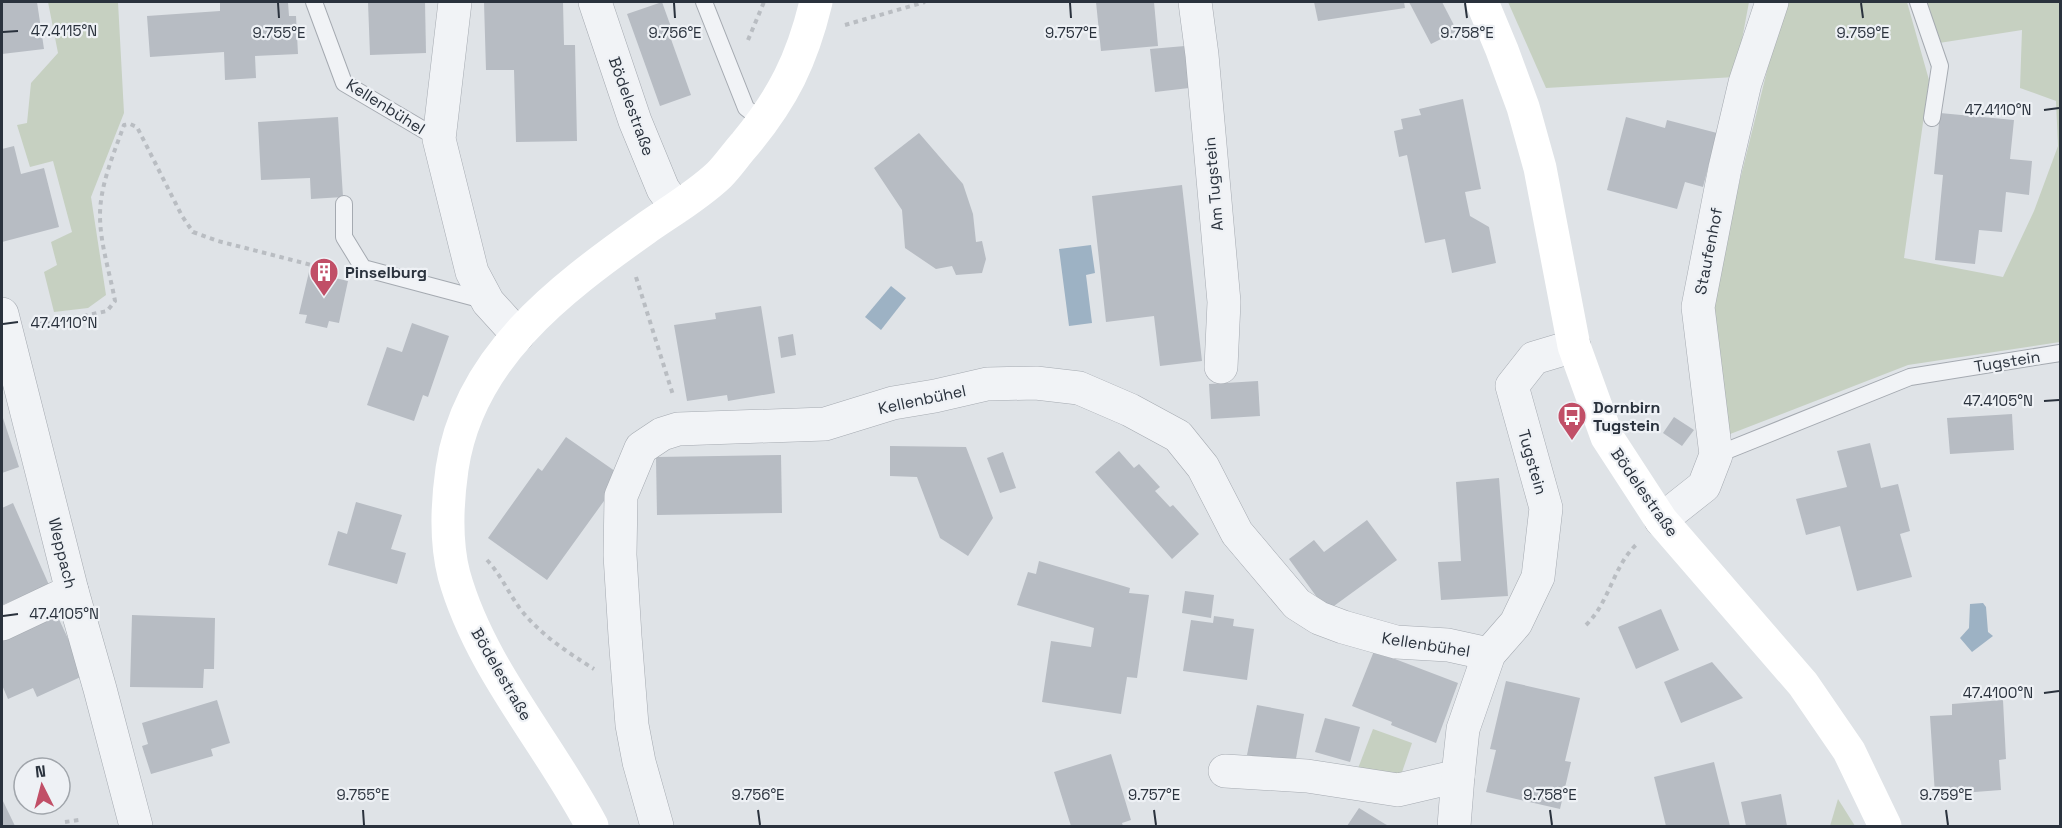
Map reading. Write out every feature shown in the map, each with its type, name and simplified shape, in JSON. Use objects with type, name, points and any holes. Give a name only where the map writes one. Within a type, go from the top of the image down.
[{"type":"main road","name":"Bödelestraße","points":[[592,826],[494,666],[476,632],[454,572],[448,537],[447,508],[458,437],[482,380],[518,335],[568,287],[718,175],[764,122],[783,94],[798,62],[808,36],[816,2]]},
{"type":"main road","name":"Bödelestraße","points":[[1482,2],[1519,98],[1540,168],[1574,345],[1607,436],[1651,531],[1803,684],[1849,751],[1885,826]]},
{"type":"street","name":"Kellenbühel","points":[[455,2],[439,139],[472,272],[488,302],[518,335]]},
{"type":"street","name":"Bödelestraße","points":[[595,2],[635,121],[663,189],[676,207]]},
{"type":"street","name":"Am Tugstein","points":[[1194,2],[1202,55],[1224,302],[1221,368]]},
{"type":"street","name":"Staufenhof","points":[[1651,531],[1704,486],[1716,455],[1698,307],[1725,168],[1743,93],[1772,2]]},
{"type":"street","name":"Weppach","points":[[2,314],[72,591],[136,826]]},
{"type":"street","name":"Tugstein","points":[[1454,826],[1463,729],[1489,654],[1516,623],[1538,577],[1546,508],[1512,386],[1534,358],[1574,345]]},
{"type":"street","name":"Kellenbühel","points":[[657,826],[639,762],[630,692],[620,555],[621,496],[641,448],[662,434],[678,429],[825,424],[893,403],[987,384],[1036,383],[1079,388],[1130,410],[1178,436],[1203,467],[1237,533],[1297,604],[1319,618],[1396,642],[1448,645],[1489,654]]},
{"type":"street","points":[[2,624],[72,591]]},
{"type":"street","points":[[1225,771],[1307,776],[1398,790],[1458,776]]},
{"type":"lane","name":"Kellenbühel","points":[[314,2],[344,84],[439,139]]},
{"type":"lane","points":[[704,2],[746,108],[764,122]]},
{"type":"lane","points":[[1918,2],[1940,66],[1932,118]]},
{"type":"lane","points":[[344,204],[344,237],[363,268],[488,302]]},
{"type":"lane","name":"Tugstein","points":[[1716,455],[1910,377],[2061,353]]},
{"type":"path","points":[[729,65],[750,37],[764,2]]},
{"type":"path","points":[[836,28],[925,2]]},
{"type":"path","points":[[52,323],[107,311],[115,301],[102,238],[100,214],[108,174],[120,135],[124,125],[130,123],[137,127],[182,216],[193,232],[218,241],[342,273],[363,268]]},
{"type":"path","points":[[638,284],[677,406],[678,429]]},
{"type":"path","points":[[1586,625],[1596,615],[1628,552],[1651,531]]},
{"type":"path","points":[[448,537],[475,548],[494,569],[519,608],[538,629],[630,692]]},
{"type":"path","points":[[65,822],[79,820]]},
{"type":"green space","points":[[48,2],[118,2],[124,113],[91,197],[106,295],[88,308],[54,312],[44,272],[57,265],[51,242],[72,232],[53,161],[30,167],[17,125],[27,123],[31,83],[58,53]]},
{"type":"green space","points":[[1508,2],[1749,2],[1735,77],[1546,88]]},
{"type":"green space","points":[[1784,2],[1907,2],[1929,80],[1904,258],[2003,277],[2034,211],[2058,146],[2056,101],[2020,88],[2022,30],[1939,43],[1926,2],[2060,2],[2060,342],[1908,365],[1725,436],[1711,345],[1717,273]]},
{"type":"green space","points":[[1373,729],[1412,743],[1401,775],[1357,771]]},
{"type":"green space","points":[[1838,799],[1855,826],[1830,826]]},
{"type":"water","points":[[1091,245],[1095,273],[1086,275],[1092,323],[1069,326],[1059,249]]},
{"type":"water","points":[[891,286],[906,298],[881,330],[865,317]]},
{"type":"water","points":[[1983,603],[1986,607],[1988,632],[1993,636],[1972,652],[1960,638],[1969,628],[1970,604]]},
{"type":"building","points":[[2,2],[37,2],[44,49],[2,54]]},
{"type":"building","points":[[220,2],[288,2],[289,16],[296,16],[298,54],[255,56],[256,78],[225,80],[224,52],[150,57],[147,16],[220,11]]},
{"type":"building","points":[[368,2],[425,2],[426,53],[370,55]]},
{"type":"building","points":[[484,2],[563,2],[564,45],[575,45],[577,141],[516,142],[514,70],[486,70]]},
{"type":"building","points":[[662,2],[671,27],[667,28],[691,95],[660,106],[627,14]]},
{"type":"building","points":[[1096,2],[1154,2],[1158,46],[1101,51]]},
{"type":"building","points":[[1314,2],[1404,2],[1405,8],[1318,21]]},
{"type":"building","points":[[1409,2],[1442,2],[1457,31],[1431,44]]},
{"type":"building","points":[[1185,46],[1189,88],[1155,92],[1150,49]]},
{"type":"building","points":[[1463,99],[1481,189],[1465,192],[1470,216],[1489,227],[1496,263],[1452,273],[1445,239],[1425,243],[1407,155],[1399,157],[1394,131],[1403,129],[1401,119],[1421,115],[1419,109]]},
{"type":"building","points":[[1940,113],[2014,120],[2010,159],[2032,161],[2029,195],[2006,192],[2002,232],[1979,230],[1975,264],[1935,260],[1943,175],[1934,174]]},
{"type":"building","points":[[338,117],[343,197],[311,199],[310,178],[261,180],[258,122]]},
{"type":"building","points":[[1626,117],[1665,128],[1667,120],[1717,133],[1703,187],[1685,182],[1677,209],[1607,190]]},
{"type":"building","points":[[919,133],[963,184],[973,214],[976,242],[982,241],[986,259],[982,273],[956,275],[952,266],[936,269],[905,248],[902,210],[874,168]]},
{"type":"building","points":[[14,146],[21,174],[44,168],[59,227],[2,242],[2,149]]},
{"type":"building","points":[[1182,185],[1202,361],[1160,366],[1154,316],[1106,322],[1092,196]]},
{"type":"building","name":"Pinselburg","points":[[309,272],[348,281],[339,323],[329,321],[327,328],[305,323],[307,315],[299,314]]},
{"type":"building","points":[[761,306],[775,393],[728,401],[727,395],[687,401],[674,325],[716,319],[715,313]]},
{"type":"building","points":[[412,323],[449,336],[428,397],[423,395],[414,421],[367,405],[387,347],[402,352]]},
{"type":"building","points":[[793,334],[796,355],[781,358],[778,337]]},
{"type":"building","points":[[1258,381],[1260,416],[1211,419],[1209,384]]},
{"type":"building","points":[[2012,414],[2014,450],[1950,454],[1947,418]]},
{"type":"building","points":[[2,415],[19,467],[2,473]]},
{"type":"building","points":[[1674,417],[1694,430],[1682,446],[1663,433]]},
{"type":"building","points":[[566,437],[622,476],[547,580],[488,538],[538,468],[542,471]]},
{"type":"building","points":[[1870,443],[1881,488],[1898,484],[1910,531],[1900,534],[1912,577],[1857,591],[1840,526],[1806,535],[1796,499],[1847,487],[1837,451]]},
{"type":"building","points":[[890,446],[966,447],[993,518],[968,556],[940,538],[917,477],[890,476]]},
{"type":"building","points":[[1119,451],[1134,468],[1139,464],[1160,487],[1155,491],[1170,507],[1173,505],[1199,534],[1172,559],[1095,472]]},
{"type":"building","points":[[1003,452],[1016,488],[1000,493],[987,458]]},
{"type":"building","points":[[781,455],[782,513],[657,515],[656,457]]},
{"type":"building","points":[[1499,478],[1508,596],[1441,600],[1438,562],[1461,561],[1456,482]]},
{"type":"building","points":[[356,502],[402,515],[391,549],[406,553],[397,584],[328,565],[338,531],[347,534]]},
{"type":"building","points":[[13,503],[49,585],[2,605],[2,508]]},
{"type":"building","points":[[1367,520],[1397,560],[1327,611],[1289,559],[1314,540],[1324,552]]},
{"type":"building","points":[[1039,561],[1130,588],[1129,593],[1149,595],[1137,678],[1127,677],[1121,714],[1042,702],[1051,641],[1091,647],[1094,628],[1017,605],[1028,572],[1036,574]]},
{"type":"building","points":[[1185,591],[1214,595],[1211,618],[1182,613]]},
{"type":"building","points":[[1661,609],[1679,650],[1636,669],[1618,627]]},
{"type":"building","points":[[57,615],[85,675],[37,697],[33,688],[8,699],[2,685],[2,640]]},
{"type":"building","points":[[132,615],[215,618],[214,669],[204,669],[203,688],[130,687]]},
{"type":"building","points":[[1214,616],[1234,619],[1233,626],[1254,629],[1247,680],[1183,671],[1191,620],[1213,623]]},
{"type":"building","points":[[1374,651],[1458,683],[1436,743],[1352,706]]},
{"type":"building","points":[[1712,662],[1743,698],[1681,723],[1664,682]]},
{"type":"building","points":[[1506,681],[1580,698],[1565,761],[1571,762],[1560,809],[1486,792],[1496,750],[1490,749]]},
{"type":"building","points":[[217,700],[230,743],[211,749],[213,756],[151,774],[142,746],[148,744],[142,723]]},
{"type":"building","points":[[2003,700],[2006,759],[1999,760],[2001,790],[1935,795],[1930,716],[1952,715],[1952,704]]},
{"type":"building","points":[[1257,705],[1304,714],[1295,764],[1247,755]]},
{"type":"building","points":[[1325,718],[1360,727],[1350,762],[1315,752]]},
{"type":"building","points":[[1111,754],[1131,820],[1122,823],[1123,826],[1071,826],[1054,772]]},
{"type":"building","points":[[1714,762],[1730,826],[1666,826],[1654,777]]},
{"type":"building","points":[[1781,794],[1787,826],[1746,826],[1741,802]]},
{"type":"building","points":[[2,799],[15,826],[2,826]]},
{"type":"building","points":[[1359,808],[1385,824],[1389,826],[1347,826]]},
{"type":"place","name":"Pinselburg","points":[[324,298]]},
{"type":"place","name":"Dornbirn Tugstein","points":[[1572,442]]}]
